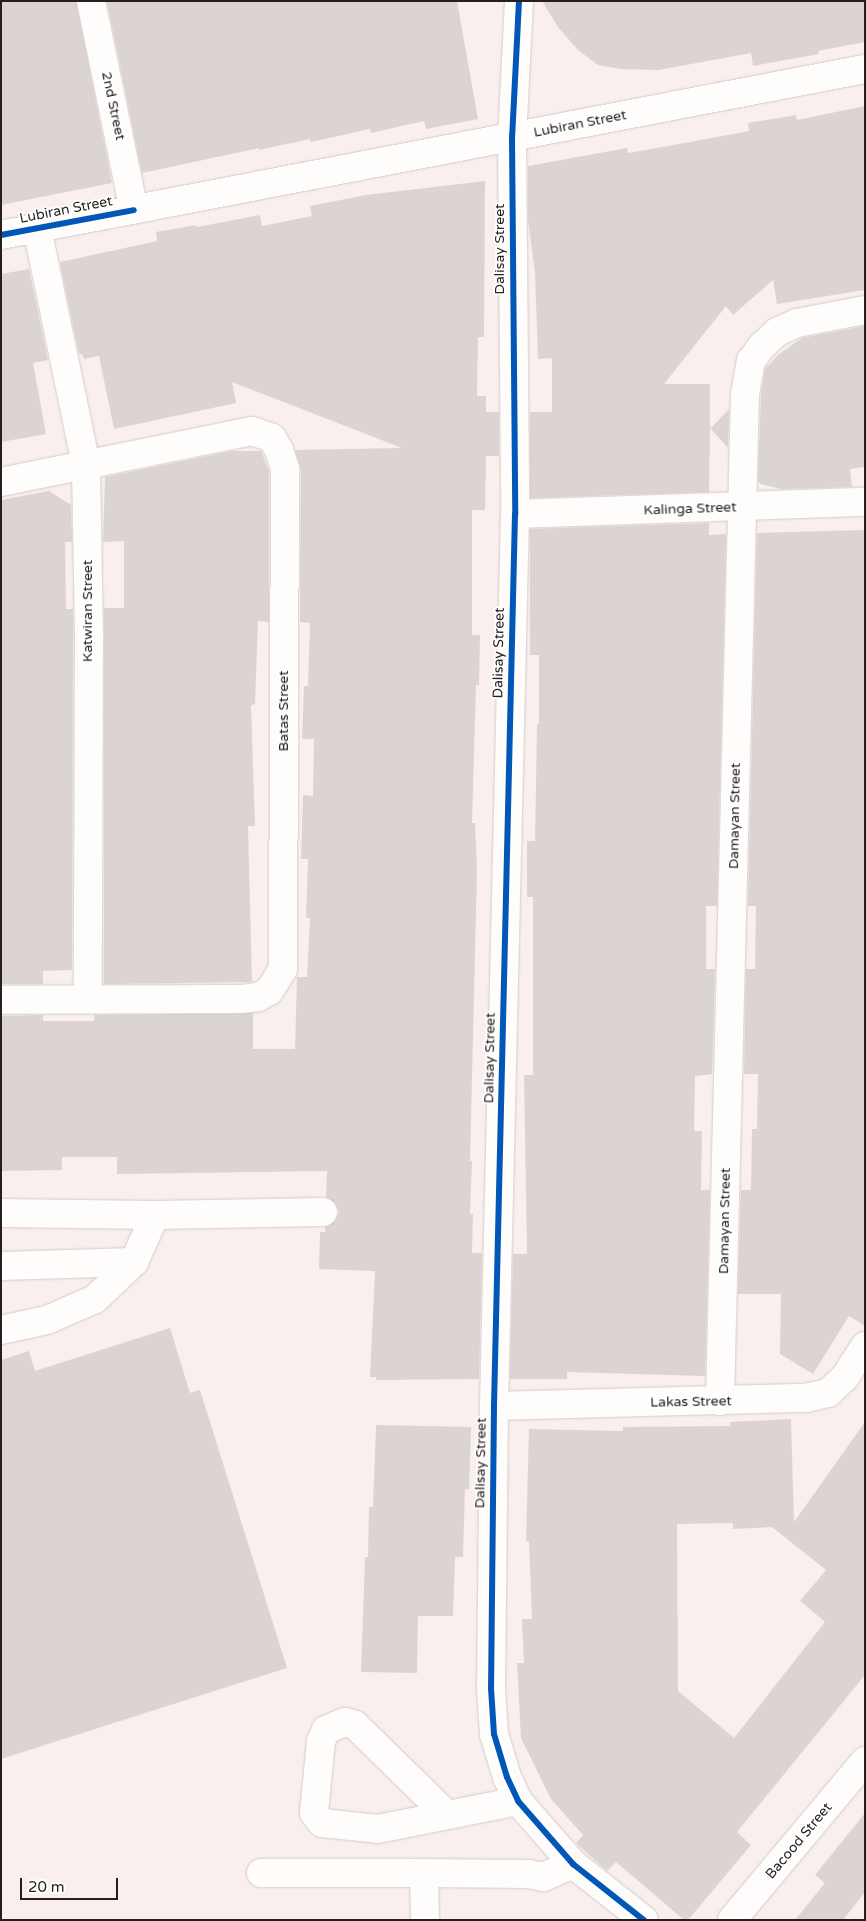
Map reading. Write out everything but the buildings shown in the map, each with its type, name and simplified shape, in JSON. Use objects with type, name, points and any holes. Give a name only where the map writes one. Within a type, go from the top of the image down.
[{"type":"street","name":"2nd Street","points":[[91,1],[134,210]]},
{"type":"street","name":"Dalisay Street","points":[[519,1],[512,137],[515,514],[494,1406],[491,1688],[494,1734],[506,1777],[518,1801],[573,1864],[644,1920]]},
{"type":"street","name":"Lubiran Street","points":[[1,235],[865,69]]},
{"type":"street","name":"Katwiran Street","points":[[37,228],[86,465],[89,631],[88,999]]},
{"type":"street","name":"Damayan Street","points":[[720,1401],[745,394],[751,361],[762,346],[777,332],[797,323],[865,310]]},
{"type":"street","name":"Batas Street","points":[[1,482],[252,431],[272,438],[280,450],[285,469],[283,969],[269,991],[258,998],[1,1000]]},
{"type":"street","name":"Kalinga Street","points":[[515,514],[742,508],[865,502]]},
{"type":"street","points":[[1,1213],[155,1216],[323,1212]]},
{"type":"street","points":[[1,1330],[47,1320],[95,1299],[134,1262],[155,1216]]},
{"type":"street","points":[[1,1266],[134,1262]]},
{"type":"street","name":"Lakas Street","points":[[494,1406],[806,1398],[828,1393],[844,1377],[865,1346]]},
{"type":"street","points":[[447,1815],[355,1725],[345,1722],[326,1730],[321,1741],[314,1813],[322,1823],[378,1829],[518,1801]]},
{"type":"street","name":"Bacood Street","points":[[732,1920],[865,1761]]},
{"type":"street","points":[[261,1873],[529,1874],[542,1877],[573,1864]]},
{"type":"street","points":[[424,1873],[425,1920]]},
{"type":"cycle path","points":[[519,1],[512,137],[515,514],[494,1406],[491,1688],[494,1734],[507,1777],[518,1801],[573,1864],[644,1920]]},
{"type":"cycle path","points":[[1,235],[134,210]]}]
